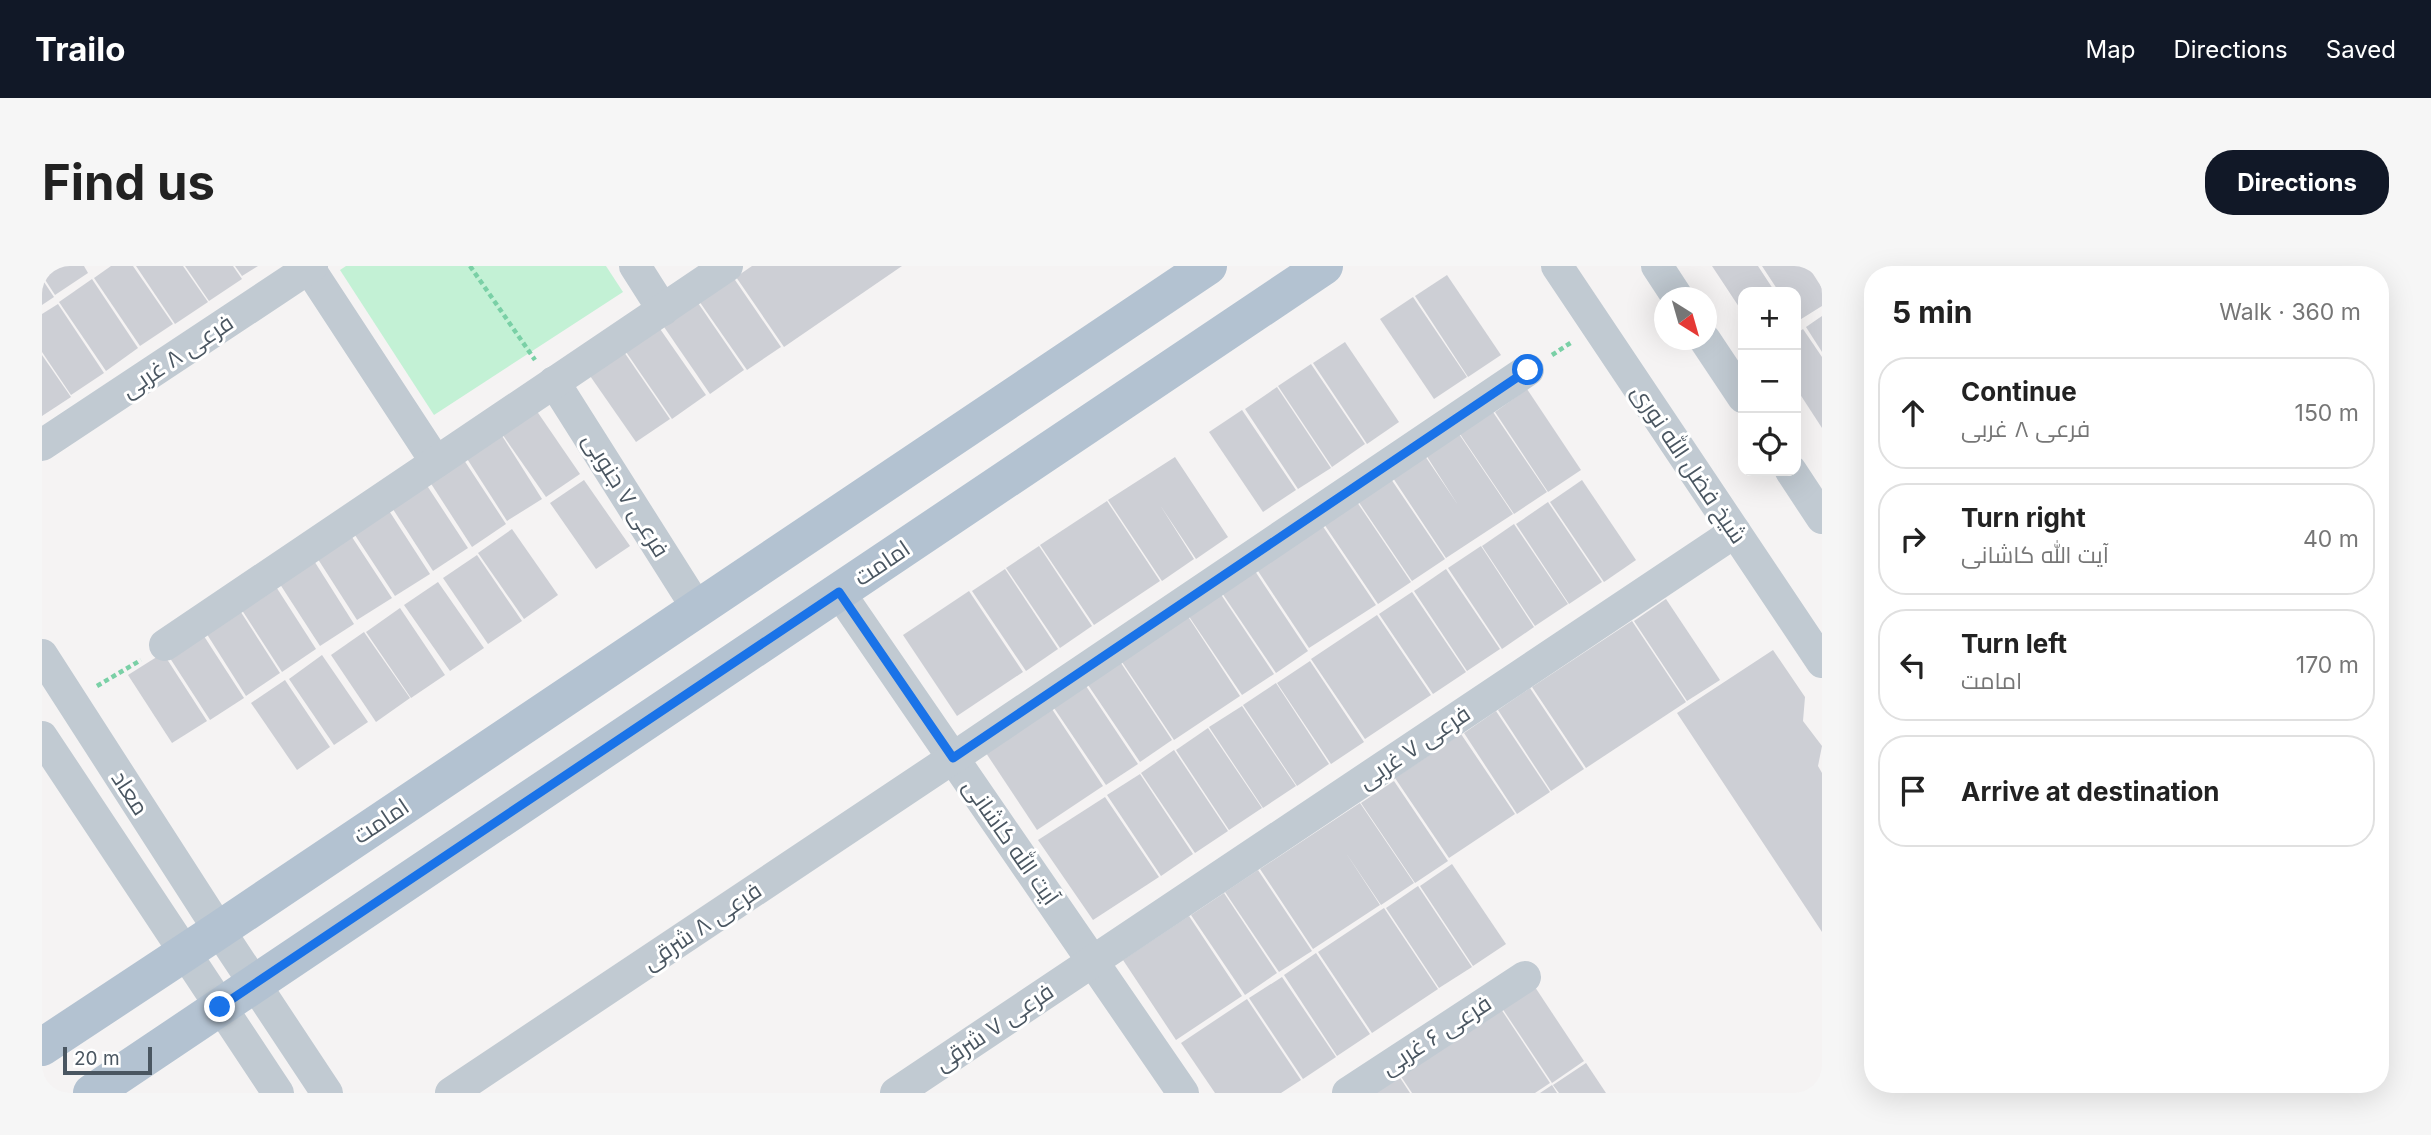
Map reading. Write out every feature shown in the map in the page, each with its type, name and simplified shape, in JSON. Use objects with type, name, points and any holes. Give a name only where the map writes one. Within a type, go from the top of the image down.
[{"type":"main road","name":"امامت","points":[[42,1047],[1208,266]]},
{"type":"main road","name":"امامت","points":[[92,1093],[1324,266]]},
{"type":"street","points":[[635,266],[663,310]]},
{"type":"street","points":[[166,645],[727,266]]},
{"type":"street","name":"شیخ فضل الله نوری","points":[[1557,266],[1822,662]]},
{"type":"street","points":[[1657,266],[1671,287]]},
{"type":"street","points":[[310,267],[436,462]]},
{"type":"street","name":"فرعی ۸ غربی","points":[[42,445],[310,267]]},
{"type":"street","points":[[1712,350],[1738,390]]},
{"type":"street","points":[[953,758],[1528,370]]},
{"type":"street","name":"فرعی ۷ جنوبی","points":[[554,383],[697,608]]},
{"type":"street","points":[[1805,475],[1822,518]]},
{"type":"street","name":"فرعی ۷ غربی","points":[[1093,962],[1735,532]]},
{"type":"street","name":"آیت الله کاشانی","points":[[839,592],[1183,1093]]},
{"type":"street","name":"معاد","points":[[42,655],[327,1093]]},
{"type":"street","name":"معاد","points":[[42,737],[278,1093]]},
{"type":"street","name":"فرعی ۸ شرقی","points":[[451,1093],[953,758]]},
{"type":"street","name":"فرعی ۷ شرقی","points":[[896,1093],[1093,962]]},
{"type":"street","name":"فرعی ۶ غربی","points":[[1348,1093],[1525,977]]},
{"type":"path","points":[[470,266],[529,353],[554,383]]},
{"type":"path","points":[[1528,370],[1597,326]]},
{"type":"path","points":[[72,702],[166,645]]},
{"type":"green space","points":[[346,266],[606,266],[623,292],[434,415],[340,270]]},
{"type":"building","points":[[42,266],[84,266],[88,273],[55,295],[42,275]]},
{"type":"building","points":[[111,266],[133,266],[173,324],[140,346],[94,278]]},
{"type":"building","points":[[136,266],[183,266],[208,302],[175,324]]},
{"type":"building","points":[[185,266],[233,266],[242,279],[209,301]]},
{"type":"building","points":[[235,266],[258,266],[242,276]]},
{"type":"building","points":[[752,266],[902,266],[784,347],[736,277]]},
{"type":"building","points":[[1712,266],[1758,266],[1772,287],[1738,287],[1738,305]]},
{"type":"building","points":[[1762,266],[1808,266],[1822,288],[1822,306],[1801,319],[1801,287],[1776,287]]},
{"type":"building","points":[[1810,266],[1822,266],[1822,284]]},
{"type":"building","points":[[1447,275],[1501,355],[1468,377],[1415,296]]},
{"type":"building","points":[[733,277],[781,347],[747,370],[699,301]]},
{"type":"building","points":[[42,279],[54,297],[42,305]]},
{"type":"building","points":[[92,279],[138,348],[106,371],[59,302]]},
{"type":"building","points":[[1413,297],[1467,377],[1434,399],[1380,319]]},
{"type":"building","points":[[696,300],[744,370],[710,394],[662,324]]},
{"type":"building","points":[[58,304],[104,373],[71,395],[42,352],[42,314]]},
{"type":"building","points":[[1822,316],[1822,352],[1806,327]]},
{"type":"building","points":[[658,326],[706,395],[672,419],[624,349]]},
{"type":"building","points":[[1803,329],[1822,357],[1822,428],[1801,396]]},
{"type":"building","points":[[1345,342],[1399,422],[1367,444],[1313,363]]},
{"type":"building","points":[[622,349],[670,419],[636,442],[588,373]]},
{"type":"building","points":[[42,355],[71,397],[42,416]]},
{"type":"building","points":[[1311,364],[1365,444],[1332,467],[1278,386]]},
{"type":"building","points":[[1277,387],[1331,468],[1298,489],[1245,409]]},
{"type":"building","points":[[1527,389],[1581,470],[1548,492],[1495,412]]},
{"type":"building","points":[[534,407],[580,474],[546,497],[500,431]]},
{"type":"building","points":[[1242,410],[1296,490],[1263,512],[1209,432]]},
{"type":"building","points":[[1493,412],[1547,492],[1514,514],[1460,434]]},
{"type":"building","points":[[499,431],[542,499],[507,521],[464,454]]},
{"type":"building","points":[[1459,434],[1513,514],[1446,558],[1393,478],[1425,456],[1458,505],[1426,455]]},
{"type":"building","points":[[462,457],[506,524],[472,547],[428,479]]},
{"type":"building","points":[[1175,457],[1228,537],[1196,559],[1160,505],[1194,559],[1162,581],[1108,500]]},
{"type":"building","points":[[1391,479],[1445,559],[1412,581],[1358,501]]},
{"type":"building","points":[[584,480],[630,546],[596,569],[550,503]]},
{"type":"building","points":[[1582,480],[1636,560],[1604,582],[1550,502]]},
{"type":"building","points":[[424,481],[468,548],[433,571],[389,503]]},
{"type":"building","points":[[1107,501],[1160,581],[1094,625],[1040,545]]},
{"type":"building","points":[[1357,502],[1411,582],[1378,604],[1324,524]]},
{"type":"building","points":[[1548,502],[1602,582],[1569,604],[1516,524]]},
{"type":"building","points":[[386,506],[430,574],[395,596],[351,529]]},
{"type":"building","points":[[1514,524],[1568,604],[1535,626],[1482,546]]},
{"type":"building","points":[[1322,525],[1376,605],[1309,648],[1256,568]]},
{"type":"building","points":[[512,529],[558,595],[524,619],[478,553]]},
{"type":"building","points":[[348,531],[392,598],[357,620],[314,553]]},
{"type":"building","points":[[1039,546],[1092,626],[1060,648],[1006,568]]},
{"type":"building","points":[[1481,546],[1534,627],[1502,649],[1448,568]]},
{"type":"building","points":[[477,555],[522,621],[488,644],[443,578]]},
{"type":"building","points":[[311,556],[354,624],[320,646],[276,578]]},
{"type":"building","points":[[1005,569],[1058,649],[1026,671],[972,591]]},
{"type":"building","points":[[1446,569],[1500,649],[1467,671],[1414,591]]},
{"type":"building","points":[[1255,571],[1308,651],[1276,673],[1222,593]]},
{"type":"building","points":[[273,582],[316,649],[282,672],[238,604]]},
{"type":"building","points":[[438,582],[484,648],[450,671],[404,605]]},
{"type":"building","points":[[969,591],[1023,672],[957,716],[903,635]]},
{"type":"building","points":[[1412,592],[1466,672],[1433,694],[1379,614]]},
{"type":"building","points":[[1220,593],[1274,674],[1242,695],[1188,615]]},
{"type":"building","points":[[1666,599],[1720,680],[1687,701],[1634,621]]},
{"type":"building","points":[[237,606],[280,673],[246,696],[203,628]]},
{"type":"building","points":[[400,608],[445,675],[411,698],[366,632]]},
{"type":"building","points":[[1187,615],[1240,696],[1174,740],[1120,659]]},
{"type":"building","points":[[1377,615],[1431,695],[1365,739],[1311,659]]},
{"type":"building","points":[[1632,621],[1686,702],[1586,768],[1532,687]]},
{"type":"building","points":[[200,630],[244,698],[210,720],[166,652]]},
{"type":"building","points":[[364,632],[410,698],[376,722],[331,655]]},
{"type":"building","points":[[1773,650],[1805,697],[1803,721],[1822,746],[1818,766],[1822,773],[1822,932],[1677,713]]},
{"type":"building","points":[[163,653],[207,721],[172,743],[128,675]]},
{"type":"building","points":[[322,655],[368,722],[334,745],[289,679]]},
{"type":"building","points":[[1119,660],[1172,740],[1140,762],[1086,682]]},
{"type":"building","points":[[1310,661],[1364,742],[1331,764],[1277,683]]},
{"type":"building","points":[[285,680],[330,747],[297,770],[251,703]]},
{"type":"building","points":[[1084,683],[1138,764],[1106,785],[1052,705]]},
{"type":"building","points":[[1276,683],[1329,764],[1297,786],[1243,705]]},
{"type":"building","points":[[1530,688],[1584,769],[1551,791],[1498,710]]},
{"type":"building","points":[[1050,706],[1103,786],[1037,830],[984,750]]},
{"type":"building","points":[[1242,706],[1296,786],[1263,808],[1209,727]]},
{"type":"building","points":[[1496,711],[1550,792],[1517,814],[1464,733]]},
{"type":"building","points":[[1208,728],[1262,808],[1229,830],[1176,750]]},
{"type":"building","points":[[1461,734],[1515,814],[1449,858],[1395,778]]},
{"type":"building","points":[[1174,750],[1228,831],[1195,853],[1141,773]]},
{"type":"building","points":[[1140,774],[1193,854],[1161,876],[1107,795]]},
{"type":"building","points":[[1394,781],[1448,861],[1415,883],[1361,803]]},
{"type":"building","points":[[1105,797],[1159,877],[1093,920],[1038,840]]},
{"type":"building","points":[[1360,803],[1414,883],[1381,905],[1346,853],[1380,905],[1313,949],[1260,869]]},
{"type":"building","points":[[1452,864],[1506,944],[1473,966],[1420,886]]},
{"type":"building","points":[[1258,870],[1312,951],[1279,972],[1225,892]]},
{"type":"building","points":[[1418,886],[1472,967],[1439,988],[1386,908]]},
{"type":"building","points":[[1224,893],[1277,973],[1245,995],[1191,915]]},
{"type":"building","points":[[1384,908],[1438,989],[1372,1033],[1318,952]]},
{"type":"building","points":[[1189,916],[1242,996],[1176,1040],[1123,960]]},
{"type":"building","points":[[1316,953],[1370,1034],[1337,1056],[1284,975]]},
{"type":"building","points":[[1282,977],[1336,1057],[1303,1079],[1249,998]]},
{"type":"building","points":[[1531,981],[1584,1061],[1552,1083],[1498,1002]]},
{"type":"building","points":[[1247,999],[1301,1080],[1281,1093],[1215,1093],[1181,1043]]},
{"type":"building","points":[[1497,1003],[1550,1083],[1535,1093],[1412,1093],[1396,1069]]},
{"type":"building","points":[[1586,1063],[1606,1093],[1559,1093],[1553,1085]]},
{"type":"building","points":[[1395,1070],[1410,1093],[1360,1093]]},
{"type":"building","points":[[1552,1085],[1557,1093],[1540,1093]]},
{"type":"route","points":[[220,1007],[839,592],[953,758],[1528,370]]}]
